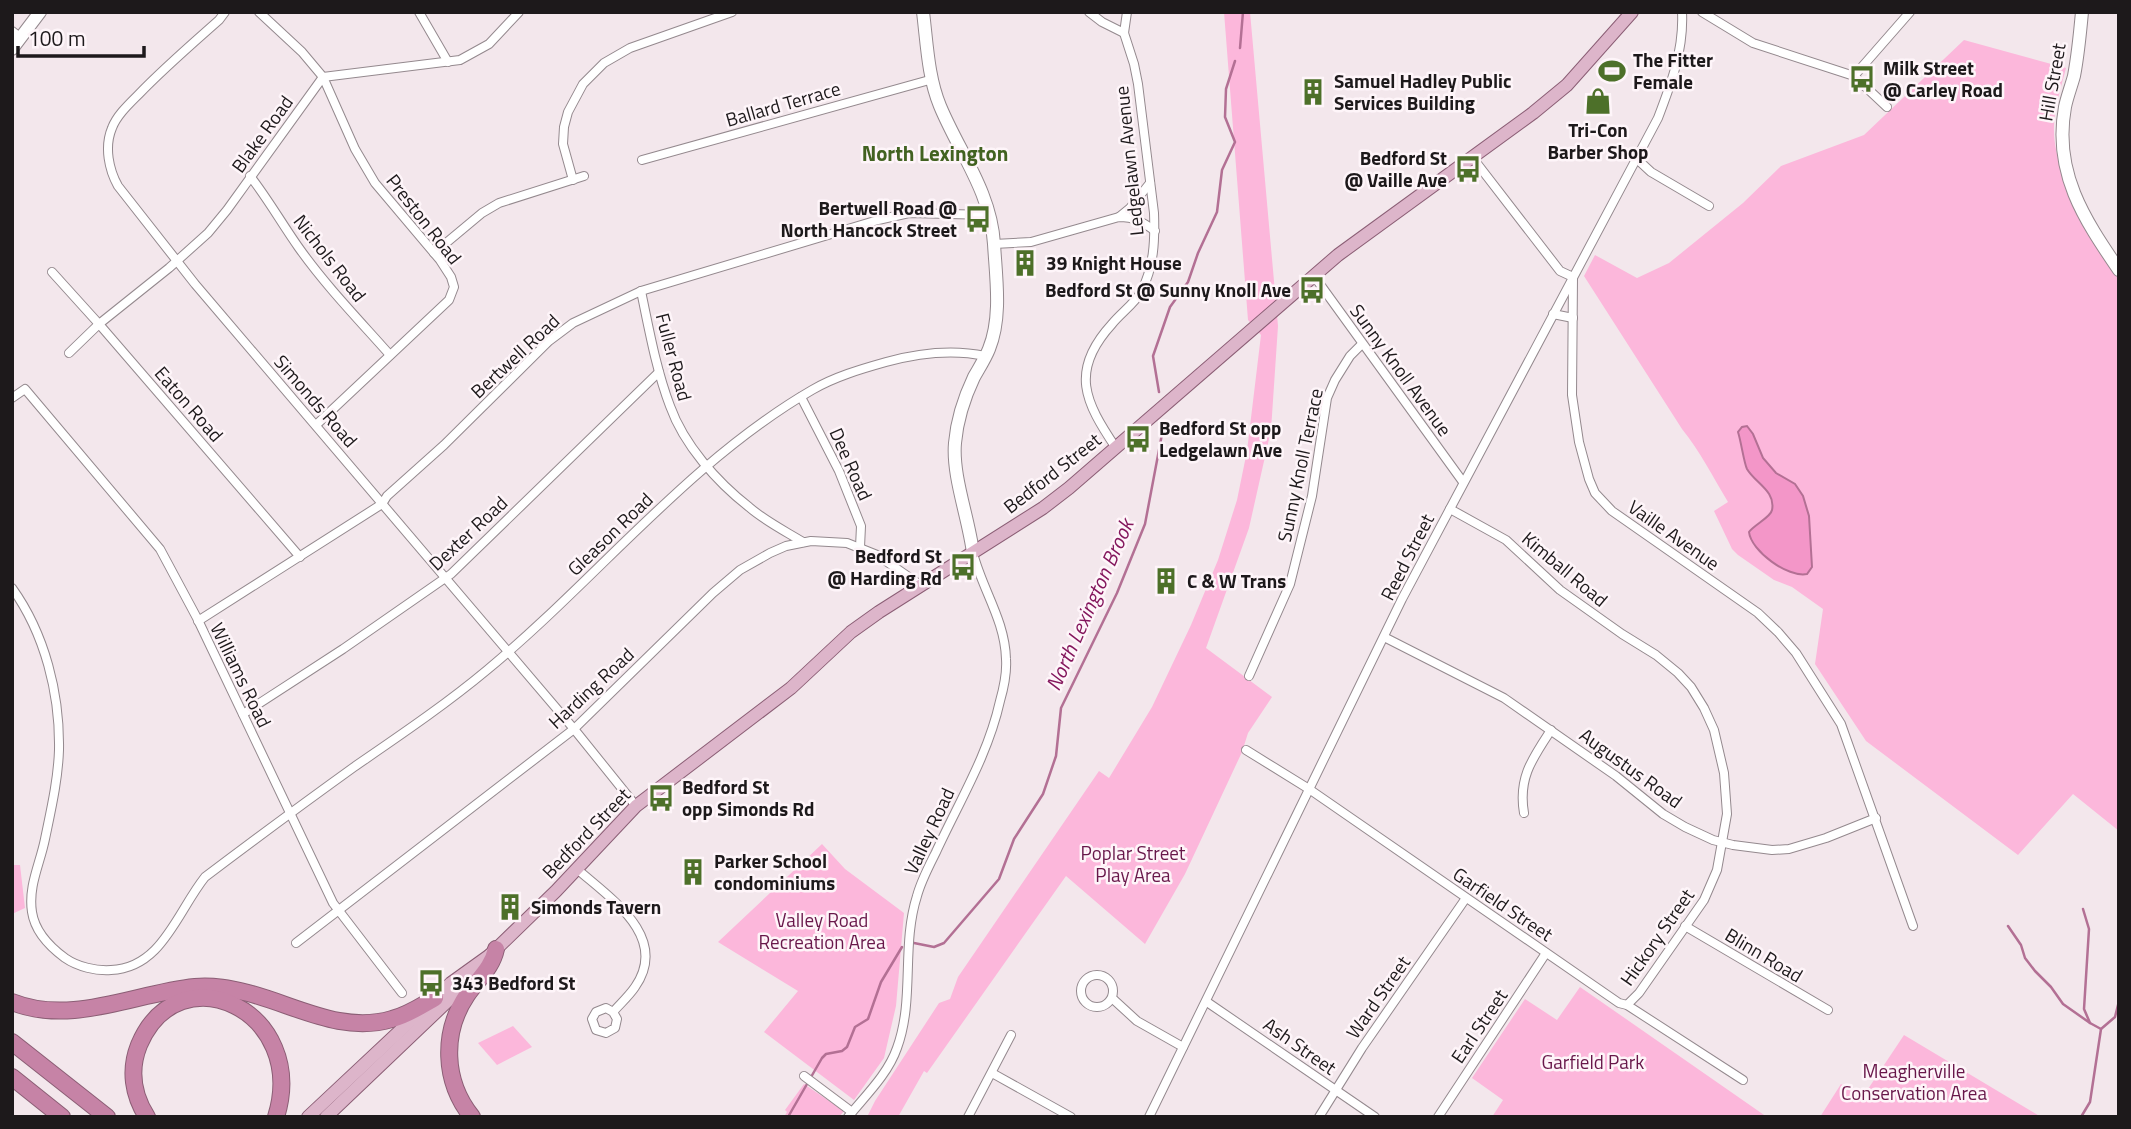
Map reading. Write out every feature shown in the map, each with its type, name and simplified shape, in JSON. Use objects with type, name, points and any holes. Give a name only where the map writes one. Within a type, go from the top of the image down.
[{"type":"highway","points":[[472,1117],[465,1108],[449,1068],[451,1027],[467,995],[493,962],[493,952]]},
{"type":"highway","points":[[12,1002],[48,1012],[71,1011],[198,986],[226,988],[329,1019],[363,1024],[378,1023],[404,1015],[435,998]]},
{"type":"highway","points":[[147,1117],[135,1089],[133,1072],[134,1058],[147,1028],[159,1015],[186,1000],[203,998],[227,1002],[243,1009],[259,1022],[271,1039],[280,1066],[281,1089],[275,1117]]},
{"type":"highway","points":[[12,1042],[107,1117]]},
{"type":"highway","points":[[12,1077],[62,1117]]},
{"type":"main road","name":"Bedford Street","points":[[308,1117],[435,998],[493,952],[540,908],[636,806],[776,700],[851,632],[1043,508],[1338,255],[1567,86],[1632,12]]},
{"type":"main road","name":"Bedford Street","points":[[326,1117],[455,995],[493,952]]},
{"type":"street","points":[[12,49],[17,34],[40,12]]},
{"type":"street","name":"Simonds Road","points":[[225,12],[124,109],[111,129],[108,159],[111,174],[127,199],[176,260],[574,729],[636,806]]},
{"type":"street","name":"Preston Road","points":[[259,12],[302,52],[323,77],[355,149],[375,183],[434,253],[451,277],[454,287],[449,300],[316,425]]},
{"type":"street","points":[[419,12],[448,62]]},
{"type":"street","points":[[323,77],[460,60],[489,44],[519,12]]},
{"type":"street","points":[[573,180],[563,144],[568,112],[583,84],[604,63],[630,48],[732,12]]},
{"type":"street","points":[[923,12],[933,79],[943,112],[985,197],[994,244],[997,301],[995,327],[985,356],[964,400],[954,447],[973,553]]},
{"type":"street","points":[[1088,12],[1125,33]]},
{"type":"street","name":"Ledgelawn Avenue","points":[[1116,448],[1094,415],[1088,400],[1086,372],[1099,340],[1139,294],[1152,261],[1155,230],[1134,64],[1125,33],[1127,12]]},
{"type":"street","name":"Reed Street","points":[[1149,1117],[1384,637],[1463,482],[1658,118],[1681,47],[1682,12]]},
{"type":"street","points":[[1702,12],[1753,43],[1854,76],[1887,107]]},
{"type":"street","points":[[1854,76],[1910,12]]},
{"type":"street","name":"Hill Street","points":[[2082,12],[2076,62],[2064,118],[2063,155],[2077,200],[2119,270]]},
{"type":"street","name":"Blake Road","points":[[68,353],[208,233],[323,77]]},
{"type":"street","name":"Ballard Terrace","points":[[642,160],[933,79]]},
{"type":"street","points":[[1472,157],[1560,271],[1573,277]]},
{"type":"street","points":[[1637,159],[1651,172],[1709,206]]},
{"type":"street","name":"Nichols Road","points":[[250,176],[326,282],[390,355]]},
{"type":"street","points":[[434,253],[482,213],[499,203],[584,176]]},
{"type":"street","points":[[1119,217],[1150,183]]},
{"type":"street","name":"Bertwell Road","points":[[198,621],[382,504],[387,496],[444,445],[549,341],[573,323],[641,291],[892,217],[909,213],[990,215]]},
{"type":"street","points":[[994,244],[1031,242],[1119,217],[1131,217],[1155,230]]},
{"type":"street","name":"Eaton Road","points":[[52,272],[300,557]]},
{"type":"street","name":"Sunny Knoll Avenue","points":[[1314,276],[1463,482]]},
{"type":"street","name":"Vaille Avenue","points":[[1573,277],[1572,395],[1588,480],[1595,493],[1612,511],[1750,607],[1778,632],[1813,678],[1841,724],[1913,926]]},
{"type":"street","name":"Fuller Road","points":[[641,291],[659,372],[671,409],[697,454],[728,489],[751,509],[803,542]]},
{"type":"street","points":[[1553,314],[1573,318]]},
{"type":"street","name":"Sunny Knoll Terrace","points":[[1249,676],[1290,584],[1312,496],[1327,398],[1350,356],[1362,344]]},
{"type":"street","name":"Gleason Road","points":[[12,588],[34,627],[50,669],[59,750],[44,844],[30,892],[32,914],[40,934],[71,962],[101,971],[119,970],[134,966],[162,945],[191,895],[205,877],[431,714],[507,653],[664,504],[779,410],[814,389],[860,370],[899,359],[943,352],[985,356]]},
{"type":"street","name":"Dexter Road","points":[[243,714],[452,574],[659,372]]},
{"type":"street","name":"Williams Road","points":[[12,398],[25,389],[160,549],[198,621],[338,911],[402,993]]},
{"type":"street","name":"Dee Road","points":[[801,397],[839,471],[861,526],[860,547]]},
{"type":"street","name":"Kimball Road","points":[[1450,509],[1506,540],[1560,590],[1658,657]]},
{"type":"street","name":"Harding Road","points":[[296,943],[574,729],[713,593],[740,570],[770,552],[803,542],[834,541],[860,547],[901,570],[922,586]]},
{"type":"street","name":"Valley Road","points":[[850,1114],[889,1067],[902,1034],[906,1013],[909,941],[917,895],[987,745],[1003,690],[1006,658],[1003,637],[998,616],[973,553]]},
{"type":"street","name":"Augustus Road","points":[[1384,637],[1504,698],[1616,776],[1663,814],[1698,834],[1723,843],[1772,850],[1789,849],[1876,818]]},
{"type":"street","name":"Hickory Street","points":[[1627,1005],[1639,993],[1708,890],[1717,870],[1727,814],[1724,773],[1714,730],[1691,687],[1658,657]]},
{"type":"street","points":[[1524,813],[1521,795],[1525,778],[1535,755],[1551,730]]},
{"type":"street","name":"Garfield Street","points":[[1247,750],[1309,789],[1619,1003],[1627,1005],[1743,1080]]},
{"type":"street","points":[[577,869],[628,915],[638,928],[643,942],[645,962],[641,975],[635,988],[613,1012]]},
{"type":"street","name":"Ward Street","points":[[1319,1117],[1334,1090],[1466,898]]},
{"type":"street","name":"Blinn Road","points":[[1685,926],[1828,1010]]},
{"type":"street","name":"Earl Street","points":[[1438,1117],[1546,953]]},
{"type":"street","points":[[1113,999],[1105,1006],[1089,1004],[1081,991],[1084,980],[1094,975],[1103,976],[1110,983],[1113,999],[1138,1021],[1183,1047]]},
{"type":"street","name":"Ash Street","points":[[1207,1002],[1375,1117]]},
{"type":"street","points":[[968,1117],[1011,1035]]},
{"type":"street","points":[[992,1073],[1071,1117]]},
{"type":"street","points":[[804,1076],[850,1114]]},
{"type":"green space","name":"Poplar Street Play Area","points":[[1224,12],[1250,12],[1278,326],[1271,430],[1249,528],[1206,648],[1272,697],[1248,733],[1242,752],[1185,874],[1145,944],[1066,876],[927,1073],[924,1071],[898,1117],[867,1117],[939,1003],[950,999],[958,977],[1099,771],[1109,778],[1152,707],[1218,560],[1237,500],[1247,451],[1261,335],[1248,320]]},
{"type":"green space","points":[[1964,40],[2066,68],[2054,124],[2059,161],[2078,214],[2119,280],[2119,831],[2073,794],[2018,855],[1866,741],[1815,664],[1823,609],[1792,587],[1774,580],[1732,549],[1714,511],[1728,502],[1701,455],[1584,276],[1595,255],[1637,278],[1669,263],[1743,203],[1781,166],[1864,135]]},
{"type":"green space","name":"Valley Road Recreation Area","points":[[822,844],[845,869],[904,913],[896,1006],[884,1058],[854,1100],[764,1032],[798,991],[718,942]]},
{"type":"green space","points":[[12,865],[20,865],[25,908],[12,914]]},
{"type":"green space","name":"Garfield Park","points":[[1580,987],[1767,1117],[1492,1117],[1503,1100],[1472,1078],[1525,999],[1557,1020]]},
{"type":"green space","points":[[513,1026],[532,1047],[497,1065],[478,1043]]},
{"type":"green space","name":"Meagherville Conservation Area","points":[[1904,1035],[2041,1117],[1820,1117],[1841,1084],[1862,1098]]},
{"type":"green space","points":[[804,1084],[844,1111],[839,1117],[784,1117],[787,1112],[785,1110]]},
{"type":"shaded area","points":[[1747,426],[1763,458],[1776,473],[1795,484],[1803,496],[1809,516],[1812,567],[1807,574],[1790,572],[1772,562],[1751,539],[1749,532],[1771,513],[1772,503],[1768,492],[1746,466],[1738,432]]},
{"type":"waterway","name":"North Lexington Brook","points":[[1240,48],[1243,12]]},
{"type":"waterway","name":"North Lexington Brook","points":[[1159,392],[1153,356],[1170,307],[1188,282],[1217,212],[1222,170],[1235,142],[1225,117],[1226,89],[1235,61]]},
{"type":"waterway","name":"North Lexington Brook","points":[[914,943],[934,947],[944,943],[999,879],[1014,839],[1043,794],[1056,756],[1061,708],[1117,593],[1145,524],[1162,426]]},
{"type":"waterway","points":[[2083,909],[2089,929],[2084,1009],[2090,1023],[2101,1029]]},
{"type":"waterway","points":[[2008,926],[2035,971],[2063,1004],[2090,1023]]},
{"type":"waterway","name":"North Lexington Brook","points":[[788,1117],[822,1058],[847,1047],[855,1027],[868,1019],[881,982],[902,947]]},
{"type":"waterway","points":[[2081,1117],[2090,1102],[2101,1029],[2115,1017],[2119,1001]]},
{"type":"place","name":"The Fitter Female","points":[[1612,71]]},
{"type":"place","name":"Milk Street @ Carley Road","points":[[1862,79]]},
{"type":"place","name":"Samuel Hadley Public Services Building","points":[[1313,92]]},
{"type":"place","name":"Tri-Con Barber Shop","points":[[1598,101]]},
{"type":"place","name":"Bedford St @ Vaille Ave","points":[[1468,169]]},
{"type":"place","name":"Bertwell Road @ North Hancock Street","points":[[978,219]]},
{"type":"place","name":"39 Knight House","points":[[1025,263]]},
{"type":"place","name":"Bedford St @ Sunny Knoll Ave","points":[[1312,290]]},
{"type":"place","name":"Bedford St opp Ledgelawn Ave","points":[[1138,439]]},
{"type":"place","name":"Bedford St @ Harding Rd","points":[[963,567]]},
{"type":"place","name":"C & W Trans","points":[[1166,581]]},
{"type":"place","name":"Bedford St opp Simonds Rd","points":[[661,798]]},
{"type":"place","name":"Parker School condominiums","points":[[693,872]]},
{"type":"place","name":"Simonds Tavern","points":[[510,907]]},
{"type":"place","name":"343 Bedford St","points":[[431,983]]},
{"type":"district","name":"North Lexington","points":[[935,154]]}]
